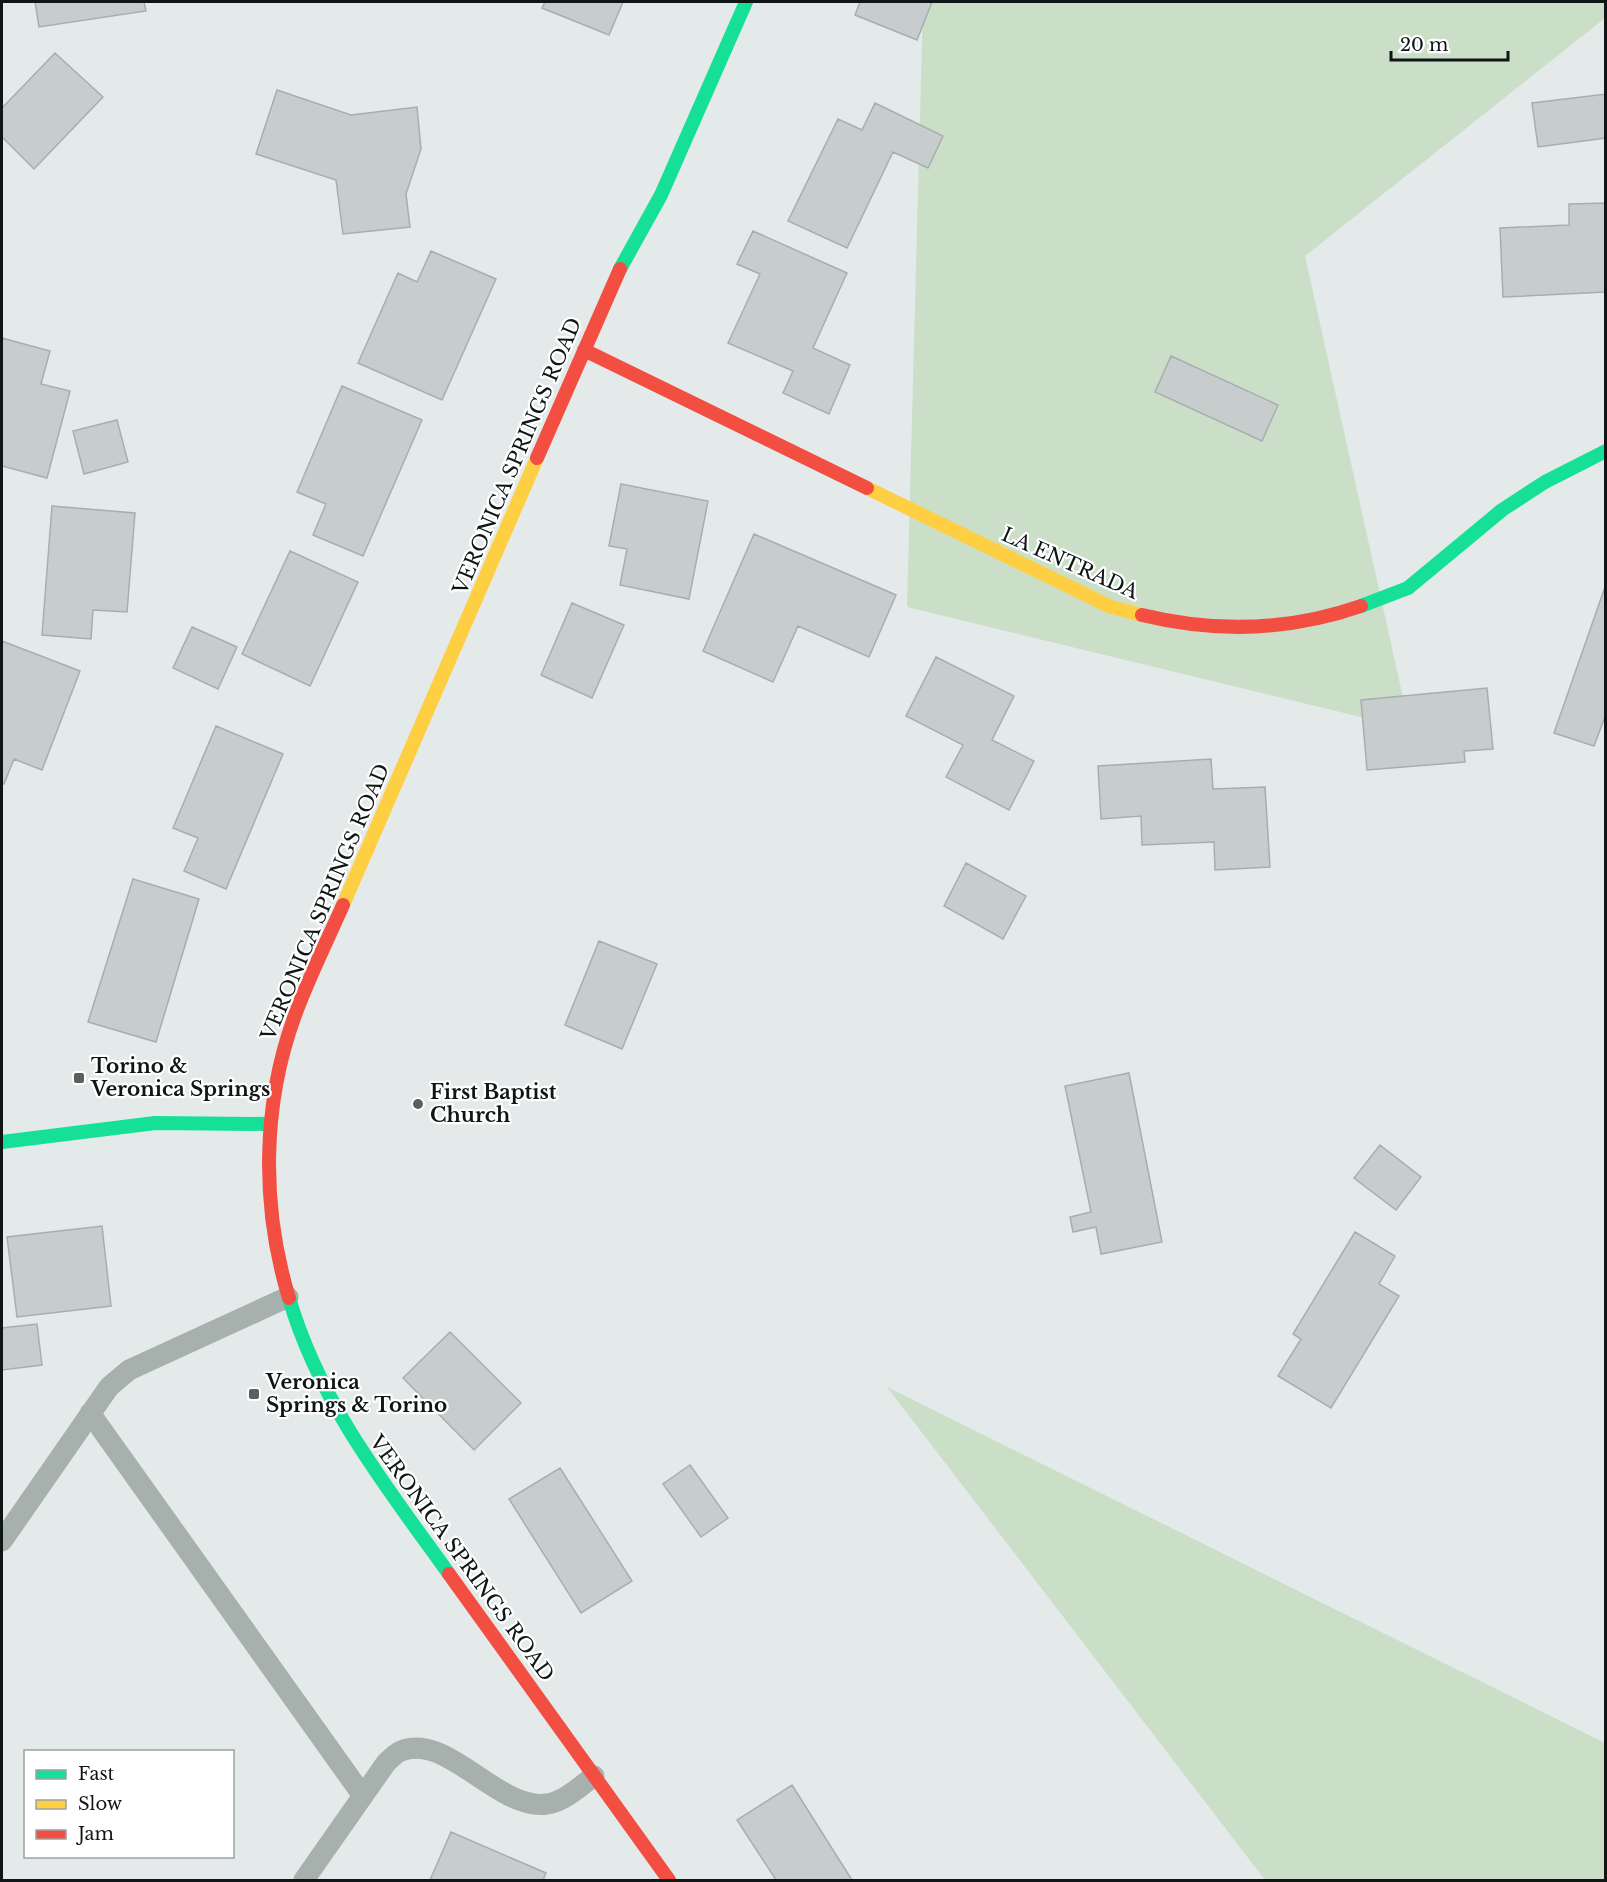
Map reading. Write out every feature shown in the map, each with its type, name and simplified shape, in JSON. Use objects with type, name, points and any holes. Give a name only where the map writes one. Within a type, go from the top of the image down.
[{"type":"street","name":"VERONICA SPRINGS ROAD","points":[[669,1881],[353,1440],[316,1370],[288,1297],[274,1240],[268,1194],[269,1124],[281,1058],[295,1015],[614,279],[656,204],[684,147],[746,2]]},
{"type":"street","name":"LA ENTRADA","points":[[584,350],[1112,607],[1160,621],[1236,630],[1288,626],[1337,616],[1408,588],[1489,519],[1540,484],[1605,451]]},
{"type":"street","points":[[2,1142],[155,1123],[269,1124]]},
{"type":"lane","points":[[2,1541],[109,1387],[129,1370],[288,1297]]},
{"type":"lane","points":[[90,1413],[363,1796]]},
{"type":"lane","points":[[304,1881],[386,1763],[401,1751],[424,1749],[445,1757],[516,1800],[534,1806],[550,1804],[594,1776]]},
{"type":"green space","points":[[923,2],[1605,2],[1605,18],[1305,256],[1410,729],[907,607]]},
{"type":"green space","points":[[887,1387],[1605,1743],[1605,1880],[1265,1880]]},
{"type":"building","points":[[35,2],[144,2],[146,11],[39,27]]},
{"type":"building","points":[[545,2],[623,2],[609,35],[542,8]]},
{"type":"building","points":[[860,2],[932,2],[917,40],[855,15]]},
{"type":"building","points":[[55,53],[103,97],[34,169],[2,137],[2,108]]},
{"type":"building","points":[[277,90],[351,115],[417,107],[421,149],[406,194],[410,227],[343,234],[336,180],[256,154]]},
{"type":"building","points":[[1606,94],[1606,138],[1538,147],[1532,103]]},
{"type":"building","points":[[875,103],[943,136],[928,168],[893,152],[847,248],[788,221],[838,119],[862,130]]},
{"type":"building","points":[[1606,203],[1606,292],[1503,297],[1500,228],[1569,225],[1569,204]]},
{"type":"building","points":[[753,231],[847,273],[813,348],[850,365],[829,414],[783,393],[793,371],[728,343],[760,274],[737,264]]},
{"type":"building","points":[[431,251],[496,279],[442,400],[358,363],[398,273],[417,282]]},
{"type":"building","points":[[2,338],[50,351],[41,384],[70,391],[47,478],[2,466]]},
{"type":"building","points":[[1171,356],[1278,405],[1262,441],[1155,392]]},
{"type":"building","points":[[342,386],[422,420],[363,556],[313,535],[326,504],[297,492]]},
{"type":"building","points":[[117,420],[128,462],[84,474],[73,431]]},
{"type":"building","points":[[621,484],[708,501],[689,599],[620,585],[627,549],[609,546]]},
{"type":"building","points":[[52,506],[135,513],[127,612],[93,610],[91,639],[42,635]]},
{"type":"building","points":[[754,534],[896,595],[869,657],[798,626],[773,682],[703,651]]},
{"type":"building","points":[[290,551],[358,582],[310,686],[242,654]]},
{"type":"building","points":[[1606,584],[1606,714],[1594,746],[1554,733]]},
{"type":"building","points":[[572,603],[624,625],[592,698],[541,675]]},
{"type":"building","points":[[192,627],[237,647],[218,689],[173,668]]},
{"type":"building","points":[[2,641],[80,671],[42,770],[14,759],[4,784],[2,783]]},
{"type":"building","points":[[936,657],[1014,696],[992,740],[1034,761],[1009,810],[946,777],[963,745],[906,716]]},
{"type":"building","points":[[1487,688],[1493,749],[1464,751],[1465,762],[1367,770],[1361,700]]},
{"type":"building","points":[[216,726],[283,754],[226,889],[184,871],[198,838],[173,828]]},
{"type":"building","points":[[1211,759],[1213,789],[1265,787],[1270,867],[1215,870],[1214,842],[1142,845],[1141,816],[1101,819],[1098,766]]},
{"type":"building","points":[[966,863],[1026,896],[1003,939],[944,906]]},
{"type":"building","points":[[133,879],[199,899],[156,1042],[88,1022]]},
{"type":"building","points":[[599,941],[657,964],[622,1049],[565,1025]]},
{"type":"building","points":[[1129,1073],[1162,1242],[1101,1254],[1096,1227],[1073,1232],[1070,1217],[1091,1212],[1065,1086]]},
{"type":"building","points":[[1380,1145],[1421,1177],[1396,1210],[1354,1178]]},
{"type":"building","points":[[102,1226],[111,1306],[17,1317],[7,1237]]},
{"type":"building","points":[[1355,1232],[1395,1256],[1379,1284],[1399,1296],[1331,1408],[1278,1376],[1301,1339],[1293,1334]]},
{"type":"building","points":[[37,1324],[42,1365],[2,1370],[2,1328]]},
{"type":"building","points":[[450,1332],[521,1403],[474,1450],[403,1378]]},
{"type":"building","points":[[690,1465],[728,1518],[701,1537],[663,1484]]},
{"type":"building","points":[[560,1468],[632,1581],[581,1613],[509,1499]]},
{"type":"building","points":[[792,1785],[852,1880],[776,1880],[737,1820]]},
{"type":"building","points":[[451,1832],[546,1873],[543,1880],[430,1880]]},
{"type":"traffic: fast","points":[[620,269],[661,195],[746,2]]},
{"type":"traffic: fast","points":[[1361,606],[1408,588],[1502,510],[1545,482],[1606,451]]},
{"type":"traffic: fast","points":[[2,1142],[155,1123],[269,1124]]},
{"type":"traffic: fast","points":[[289,1298],[302,1337],[337,1409],[379,1476],[449,1574]]},
{"type":"traffic: slow","points":[[343,905],[537,458]]},
{"type":"traffic: slow","points":[[867,488],[1111,607],[1142,615]]},
{"type":"traffic: jam","points":[[537,458],[620,269]]},
{"type":"traffic: jam","points":[[584,350],[867,488]]},
{"type":"traffic: jam","points":[[1142,615],[1197,625],[1252,627],[1307,620],[1361,606]]},
{"type":"traffic: jam","points":[[289,1298],[273,1228],[269,1156],[271,1120],[276,1084],[295,1015],[343,905]]},
{"type":"traffic: jam","points":[[449,1574],[669,1880]]},
{"type":"place","name":"Torino & Veronica Springs","points":[[79,1078]]},
{"type":"place","name":"First Baptist Church","points":[[418,1104]]},
{"type":"place","name":"Veronica Springs & Torino","points":[[254,1394]]}]
